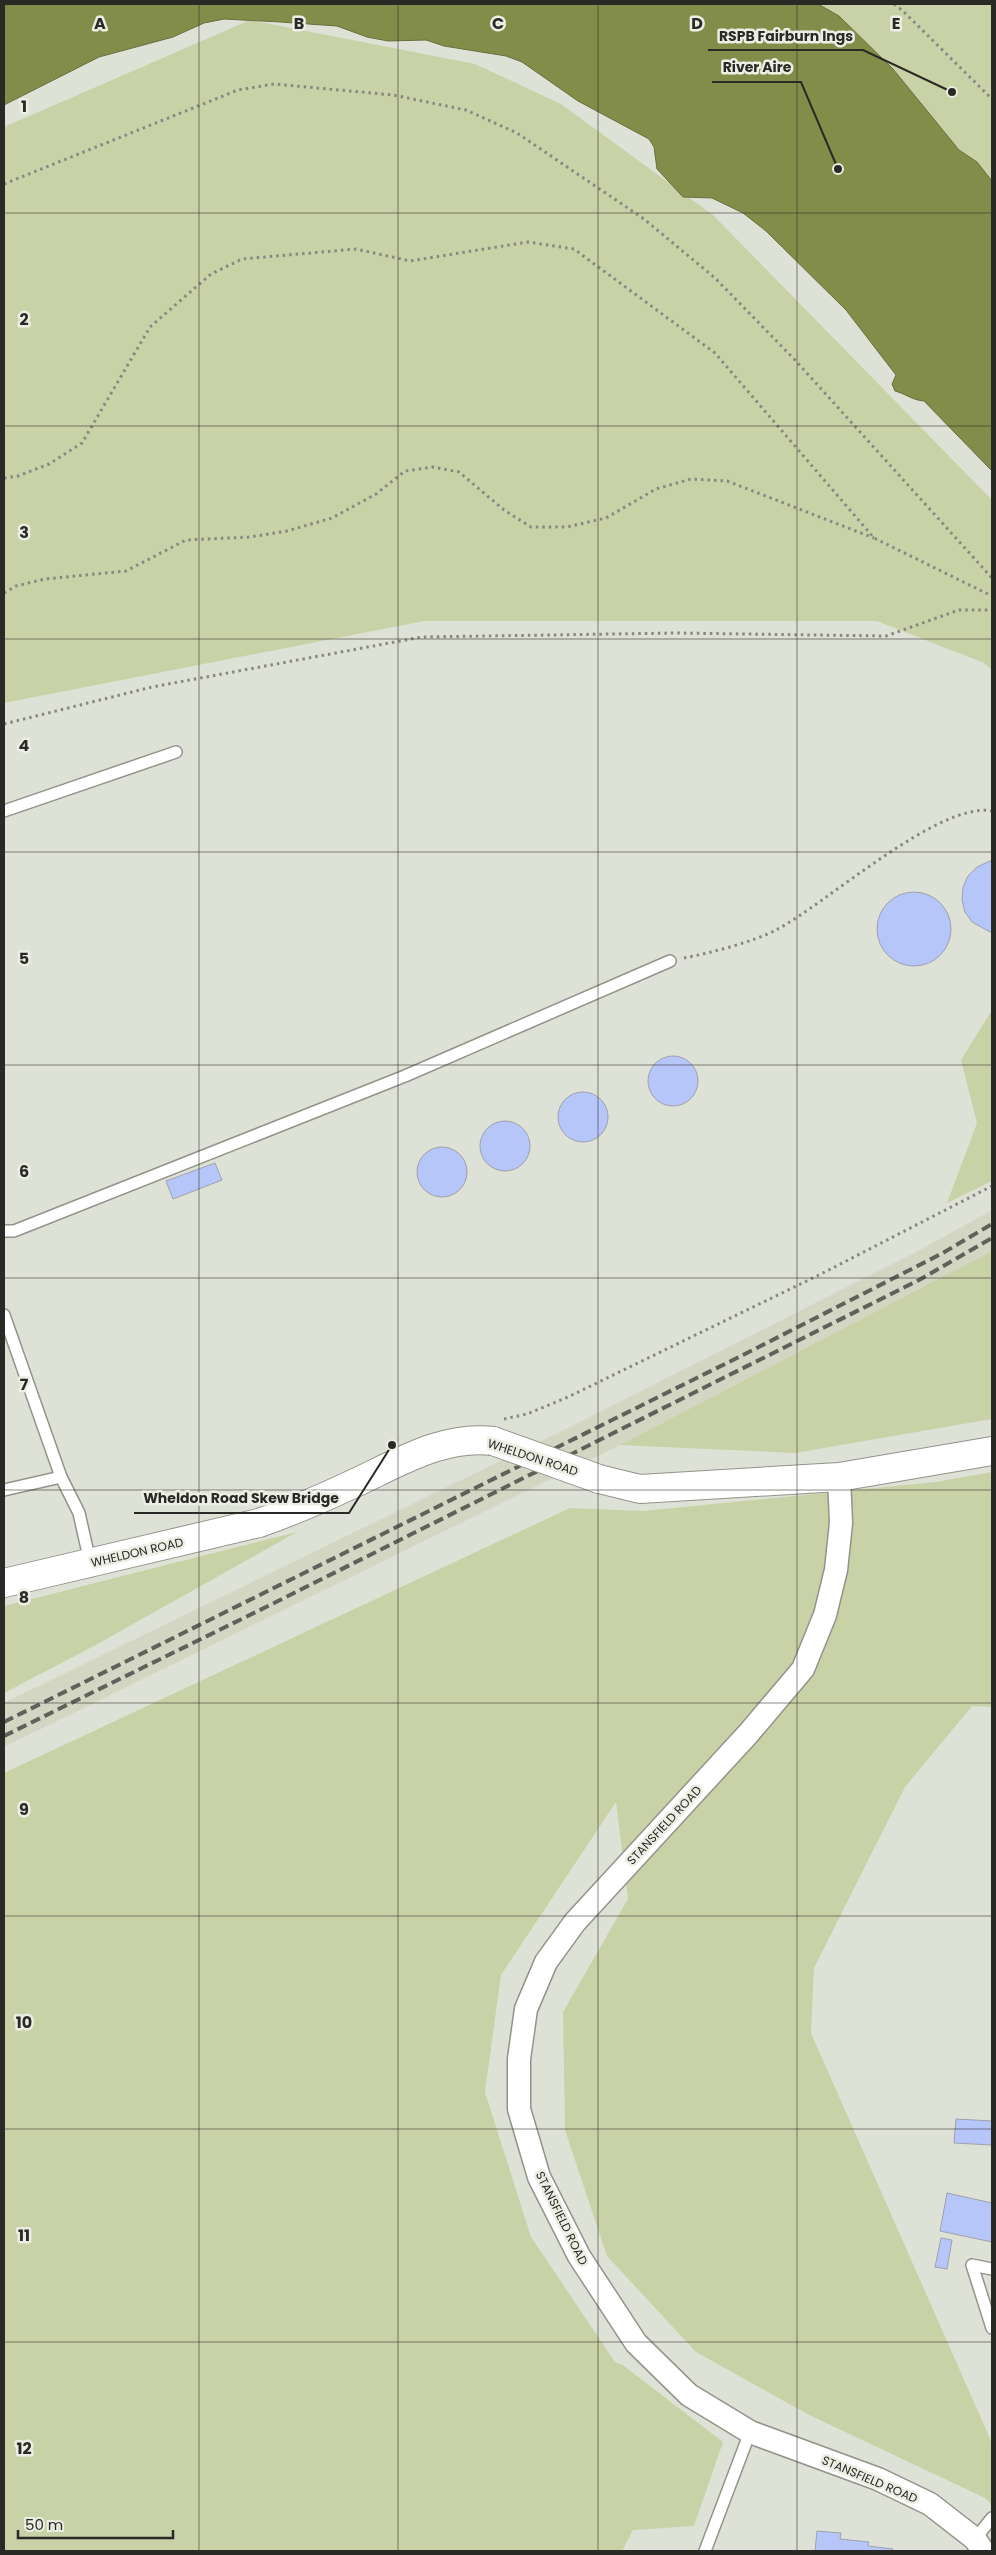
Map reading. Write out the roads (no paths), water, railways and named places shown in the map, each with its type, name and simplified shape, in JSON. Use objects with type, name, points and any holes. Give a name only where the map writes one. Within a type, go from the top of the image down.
[{"type":"street","name":"WHELDON ROAD","points":[[4,1584],[90,1562],[259,1524],[298,1509],[430,1448],[474,1439],[496,1430],[599,1479],[640,1489],[839,1478],[992,1451]]},
{"type":"street","name":"STANSFIELD ROAD","points":[[839,1478],[841,1523],[836,1570],[825,1615],[803,1669],[748,1734],[575,1922],[546,1962],[526,2009],[520,2059],[520,2110],[536,2167],[579,2256],[636,2343],[689,2394],[750,2432],[878,2479],[930,2504],[979,2545]]},
{"type":"lane","points":[[4,811],[176,752]]},
{"type":"lane","points":[[4,1231],[23,1227],[405,1076],[670,961]]},
{"type":"lane","points":[[4,1315],[60,1477],[79,1513],[90,1562]]},
{"type":"lane","points":[[4,1490],[60,1477]]},
{"type":"lane","points":[[992,2269],[972,2265],[992,2328]]},
{"type":"lane","points":[[705,2551],[750,2432]]},
{"type":"lane","points":[[979,2545],[992,2518]]},
{"type":"railway","points":[[4,1722],[743,1355],[941,1254],[992,1224]]},
{"type":"railway","points":[[4,1736],[919,1280],[992,1238]]},
{"type":"place","name":"RSPB Fairburn Ings","points":[[952,92]]},
{"type":"place","name":"River Aire","points":[[838,169]]},
{"type":"place","name":"Wheldon Road Skew Bridge","points":[[392,1445]]}]
